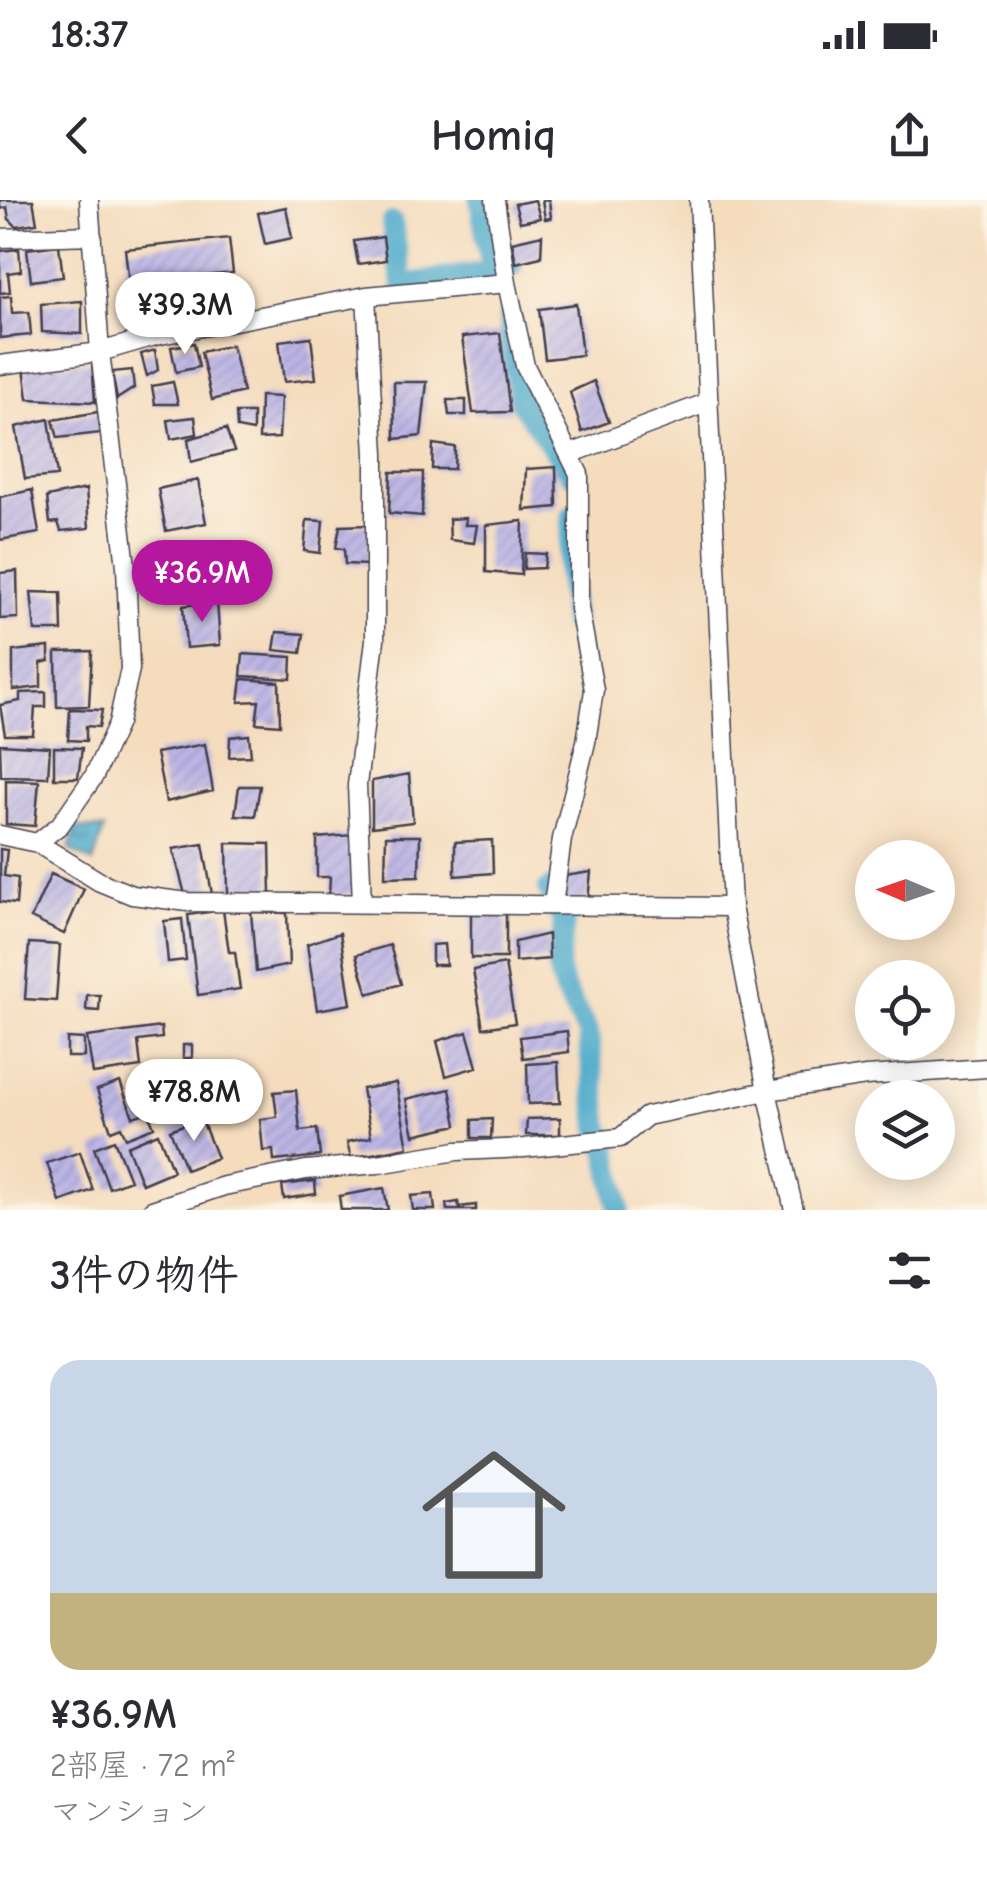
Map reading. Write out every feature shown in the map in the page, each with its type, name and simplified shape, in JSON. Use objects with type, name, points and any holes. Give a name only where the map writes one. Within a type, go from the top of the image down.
[{"type":"street","points":[[37,843],[60,825],[94,776],[118,723],[130,669],[126,566],[100,352],[89,200]]},
{"type":"street","points":[[495,200],[506,283],[525,366],[579,474],[579,608],[594,690],[586,742],[562,839],[554,905]]},
{"type":"street","points":[[699,200],[732,907],[794,1210]]},
{"type":"street","points":[[0,238],[92,236]]},
{"type":"street","points":[[0,365],[100,352],[155,336],[366,296],[506,283]]},
{"type":"street","points":[[362,904],[357,784],[375,640],[375,454],[366,296]]},
{"type":"street","points":[[570,454],[708,402]]},
{"type":"street","points":[[0,835],[37,843],[100,882],[132,896],[188,902],[732,907]]},
{"type":"street","points":[[152,1210],[224,1186],[306,1170],[378,1164],[456,1151],[620,1138],[647,1116],[767,1092],[866,1076],[987,1068]]},
{"type":"water","points":[[76,828],[104,829],[93,863],[69,849]]},
{"type":"building","points":[[0,200],[33,200],[37,223],[16,226],[9,219],[7,207],[0,209]]},
{"type":"building","points":[[535,200],[540,218],[520,222],[515,204]]},
{"type":"building","points":[[542,200],[549,200],[551,218],[545,219]]},
{"type":"building","points":[[286,207],[292,238],[265,244],[258,213]]},
{"type":"building","points":[[542,235],[541,257],[516,263],[512,242]]},
{"type":"building","points":[[383,237],[386,260],[358,264],[354,241]]},
{"type":"building","points":[[229,238],[233,273],[129,284],[125,249]]},
{"type":"building","points":[[59,245],[63,277],[31,281],[27,249]]},
{"type":"building","points":[[19,249],[21,271],[8,273],[10,292],[0,293],[0,251]]},
{"type":"building","points":[[11,296],[12,313],[29,312],[31,335],[0,338],[0,297]]},
{"type":"building","points":[[82,301],[82,334],[42,332],[41,304]]},
{"type":"building","points":[[576,304],[582,355],[545,359],[539,309]]},
{"type":"building","points":[[500,333],[510,412],[473,413],[462,337]]},
{"type":"building","points":[[311,337],[316,379],[284,382],[279,341]]},
{"type":"building","points":[[194,343],[199,367],[176,372],[171,347]]},
{"type":"building","points":[[232,345],[243,392],[212,400],[201,352]]},
{"type":"building","points":[[155,350],[158,370],[147,376],[141,354]]},
{"type":"building","points":[[92,362],[95,402],[28,399],[24,367]]},
{"type":"building","points":[[132,370],[134,388],[117,399],[112,372]]},
{"type":"building","points":[[594,381],[609,422],[582,432],[570,392]]},
{"type":"building","points":[[173,382],[178,404],[155,404],[152,386]]},
{"type":"building","points":[[394,382],[427,382],[421,436],[395,439]]},
{"type":"building","points":[[260,396],[281,397],[279,438],[259,439]]},
{"type":"building","points":[[447,400],[466,400],[466,415],[449,415]]},
{"type":"building","points":[[98,412],[101,433],[58,438],[53,420]]},
{"type":"building","points":[[236,413],[253,413],[253,431],[237,428]]},
{"type":"building","points":[[195,417],[197,434],[171,439],[168,420]]},
{"type":"building","points":[[49,419],[57,476],[25,479],[16,427]]},
{"type":"building","points":[[226,429],[234,451],[191,462],[188,439]]},
{"type":"building","points":[[433,444],[455,447],[454,469],[432,469]]},
{"type":"building","points":[[556,467],[557,507],[524,510],[526,469]]},
{"type":"building","points":[[391,472],[423,472],[422,516],[389,513]]},
{"type":"building","points":[[198,480],[206,523],[166,531],[158,489]]},
{"type":"building","points":[[86,489],[89,528],[61,531],[58,522],[50,523],[47,497]]},
{"type":"building","points":[[32,490],[39,533],[0,540],[0,497]]},
{"type":"building","points":[[466,518],[465,525],[477,525],[474,543],[450,540],[449,519]]},
{"type":"building","points":[[307,520],[323,521],[320,553],[304,551]]},
{"type":"building","points":[[523,521],[521,575],[486,572],[486,525]]},
{"type":"building","points":[[369,525],[368,565],[345,564],[344,549],[336,548],[340,526]]},
{"type":"building","points":[[525,553],[546,554],[544,568],[524,569]]},
{"type":"building","points":[[230,554],[259,555],[255,598],[231,597]]},
{"type":"building","points":[[17,571],[18,618],[0,619],[0,573]]},
{"type":"building","points":[[31,592],[61,593],[62,631],[35,631]]},
{"type":"building","points":[[217,601],[220,645],[186,648],[183,606]]},
{"type":"building","points":[[277,632],[304,634],[301,653],[274,650]]},
{"type":"building","points":[[49,647],[49,661],[41,663],[41,687],[13,690],[13,651]]},
{"type":"building","points":[[92,651],[89,706],[57,707],[56,652]]},
{"type":"building","points":[[243,654],[292,657],[291,679],[241,676]]},
{"type":"building","points":[[242,679],[279,682],[280,725],[256,723],[259,701],[239,702]]},
{"type":"building","points":[[46,692],[46,707],[35,707],[33,735],[5,735],[0,705],[20,701],[20,693]]},
{"type":"building","points":[[70,709],[102,710],[99,727],[86,726],[86,741],[68,740]]},
{"type":"building","points":[[249,735],[251,756],[229,757],[230,737]]},
{"type":"building","points":[[0,744],[50,747],[48,777],[1,776]]},
{"type":"building","points":[[205,744],[213,791],[166,802],[156,753]]},
{"type":"building","points":[[54,747],[82,748],[78,778],[54,778]]},
{"type":"building","points":[[409,774],[413,822],[372,827],[372,781]]},
{"type":"building","points":[[6,780],[39,781],[35,826],[6,824]]},
{"type":"building","points":[[239,786],[260,786],[255,816],[235,815]]},
{"type":"building","points":[[352,835],[354,894],[329,895],[330,877],[317,877],[317,838]]},
{"type":"building","points":[[386,836],[420,836],[419,876],[385,877]]},
{"type":"building","points":[[492,840],[493,873],[455,876],[455,842]]},
{"type":"building","points":[[227,843],[270,844],[271,896],[228,894]]},
{"type":"building","points":[[203,844],[212,894],[186,898],[173,849]]},
{"type":"building","points":[[0,849],[7,850],[4,876],[18,878],[16,904],[0,902]]},
{"type":"building","points":[[591,872],[588,900],[562,901],[564,876]]},
{"type":"building","points":[[51,874],[84,889],[64,934],[31,918]]},
{"type":"building","points":[[223,910],[240,989],[198,995],[188,915]]},
{"type":"building","points":[[251,912],[287,913],[289,965],[256,972]]},
{"type":"building","points":[[471,914],[506,914],[506,958],[471,958]]},
{"type":"building","points":[[182,919],[186,960],[168,962],[164,921]]},
{"type":"building","points":[[340,933],[351,1004],[317,1010],[307,944]]},
{"type":"building","points":[[548,934],[549,959],[515,962],[515,942]]},
{"type":"building","points":[[29,943],[60,945],[56,1001],[25,999]]},
{"type":"building","points":[[444,944],[446,965],[432,965],[432,945]]},
{"type":"building","points":[[390,945],[401,984],[368,994],[356,955]]},
{"type":"building","points":[[505,964],[515,1023],[483,1028],[473,970]]},
{"type":"building","points":[[87,995],[100,995],[99,1011],[86,1010]]},
{"type":"building","points":[[161,1027],[162,1038],[138,1041],[141,1067],[93,1074],[87,1037]]},
{"type":"building","points":[[567,1031],[569,1052],[523,1058],[520,1037]]},
{"type":"building","points":[[467,1032],[477,1067],[446,1076],[437,1041]]},
{"type":"building","points":[[67,1038],[84,1039],[84,1057],[67,1057]]},
{"type":"building","points":[[183,1045],[192,1045],[192,1058],[183,1058]]},
{"type":"building","points":[[197,1062],[201,1082],[188,1085],[184,1064]]},
{"type":"building","points":[[558,1062],[560,1103],[528,1104],[527,1064]]},
{"type":"building","points":[[120,1082],[133,1117],[148,1112],[154,1127],[126,1138],[121,1127],[111,1131],[97,1090]]},
{"type":"building","points":[[396,1083],[408,1147],[351,1158],[347,1142],[371,1137],[362,1089]]},
{"type":"building","points":[[450,1089],[457,1125],[414,1135],[406,1099]]},
{"type":"building","points":[[296,1090],[300,1131],[317,1129],[320,1156],[274,1161],[273,1150],[263,1151],[260,1119],[277,1117],[274,1092]]},
{"type":"building","points":[[201,1118],[217,1158],[186,1170],[170,1130]]},
{"type":"building","points":[[560,1118],[560,1135],[526,1135],[527,1119]]},
{"type":"building","points":[[492,1119],[491,1138],[472,1138],[472,1120]]},
{"type":"building","points":[[158,1133],[173,1171],[142,1184],[127,1146]]},
{"type":"building","points":[[114,1140],[130,1180],[109,1188],[94,1148]]},
{"type":"building","points":[[80,1152],[93,1190],[60,1202],[47,1163]]},
{"type":"building","points":[[315,1181],[316,1194],[284,1199],[282,1185]]},
{"type":"building","points":[[384,1188],[388,1210],[341,1210],[339,1196]]},
{"type":"building","points":[[433,1194],[435,1210],[413,1210],[411,1196]]},
{"type":"building","points":[[458,1202],[459,1207],[476,1205],[476,1210],[447,1210],[446,1204]]},
{"type":"waterway","points":[[480,200],[491,264]]},
{"type":"waterway","points":[[392,223],[403,285],[489,272],[491,264],[507,253],[511,267]]},
{"type":"waterway","points":[[509,317],[521,403],[571,473]]},
{"type":"waterway","points":[[573,515],[568,570],[573,622]]},
{"type":"waterway","points":[[549,889],[564,923],[558,969],[588,1033],[599,1126],[619,1210]]}]
